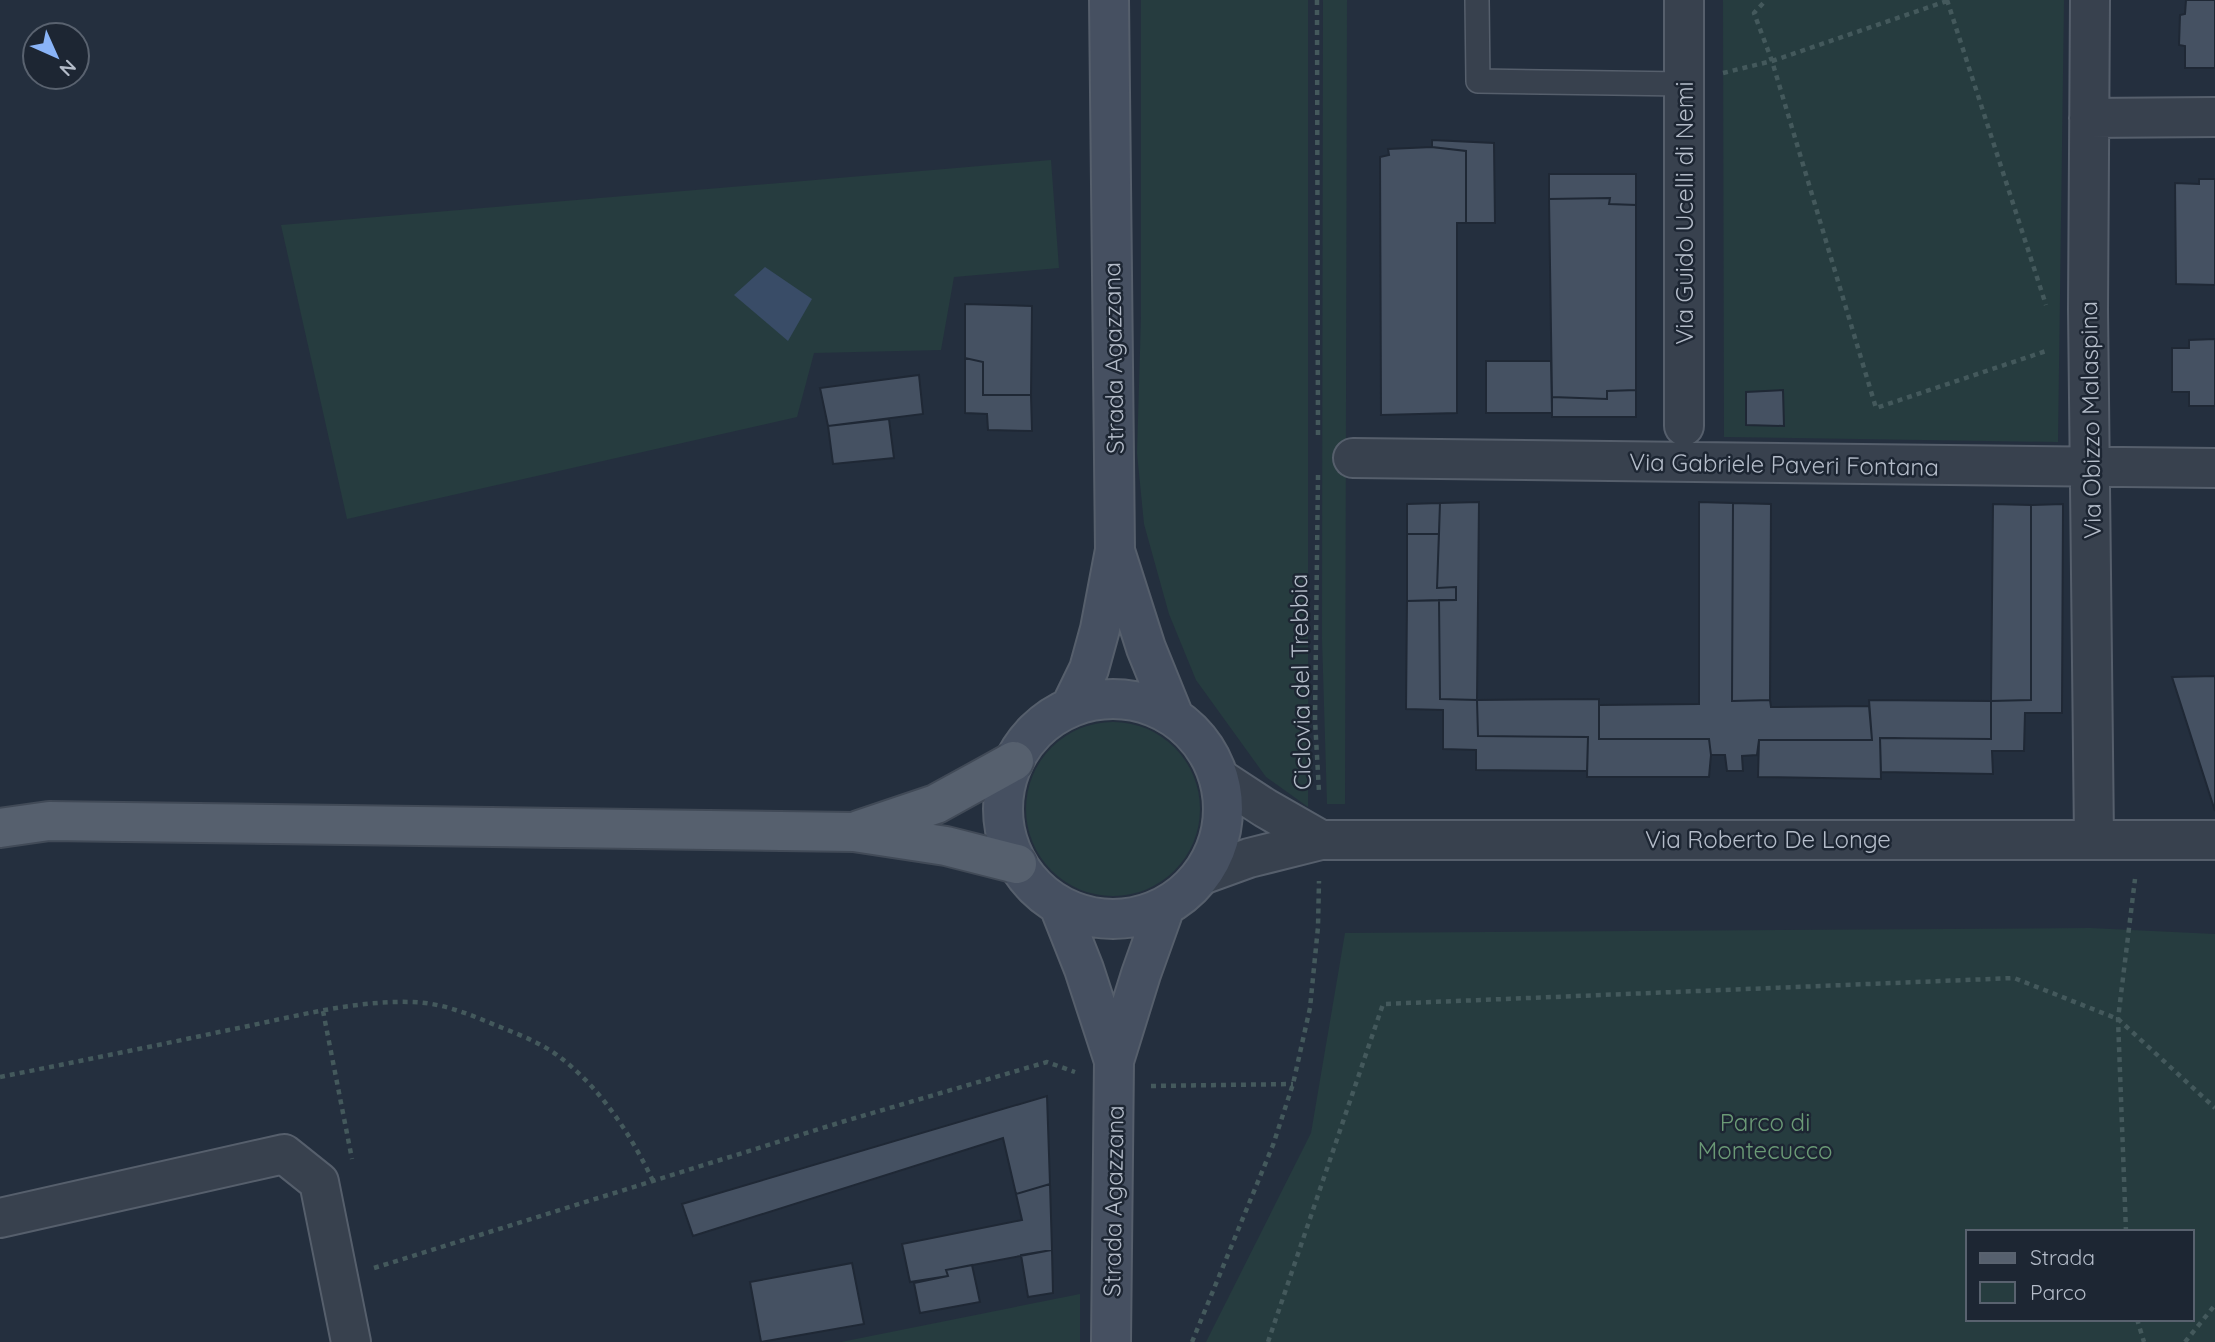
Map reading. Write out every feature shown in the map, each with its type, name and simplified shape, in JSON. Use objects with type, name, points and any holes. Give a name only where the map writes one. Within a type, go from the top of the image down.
[{"type":"main road","name":"Strada Agazzana","points":[[1070,708],[1089,669],[1100,629],[1115,550],[1109,0]]},
{"type":"main road","points":[[1115,550],[1146,648],[1174,717]]},
{"type":"main road","points":[[1105,699],[1141,702],[1174,717],[1202,743],[1219,778],[1223,811],[1218,845],[1202,875],[1185,893],[1165,907],[1130,918],[1094,919],[1059,906],[1035,888],[1017,864],[1004,831],[1003,795],[1013,761],[1037,730],[1070,708],[1105,699]]},
{"type":"main road","points":[[854,832],[936,804],[1013,761]]},
{"type":"main road","points":[[0,828],[49,821],[854,832],[946,846],[1017,864]]},
{"type":"main road","points":[[1059,906],[1084,969],[1114,1074]]},
{"type":"main road","points":[[1114,1074],[1141,974],[1165,907]]},
{"type":"main road","name":"Strada Agazzana","points":[[1111,1342],[1114,1074]]},
{"type":"street","name":"Via Guido Ucelli di Nemi","points":[[1684,0],[1684,426]]},
{"type":"street","name":"Via Obizzo Malaspina","points":[[2090,0],[2090,468],[2094,839]]},
{"type":"street","points":[[2089,118],[2215,117]]},
{"type":"street","name":"Via Gabriele Paveri Fontana","points":[[1353,458],[2215,468]]},
{"type":"street","points":[[1219,778],[1265,808],[1321,839]]},
{"type":"street","points":[[1202,875],[1249,858],[1321,839]]},
{"type":"street","name":"Via Roberto De Longe","points":[[1321,839],[2215,840]]},
{"type":"street","points":[[0,1218],[284,1154],[318,1182],[351,1342]]},
{"type":"lane","points":[[1477,0],[1478,81],[1684,84]]},
{"type":"path","points":[[1317,0],[1318,445]]},
{"type":"path","points":[[1766,0],[1754,13],[1772,61],[1876,408],[2060,347]]},
{"type":"path","points":[[1723,72],[1772,61],[1947,0],[2047,307]]},
{"type":"path","name":"Ciclovia del Trebbia","points":[[1192,1342],[1273,1145],[1293,1084],[1310,1008],[1318,927],[1321,839],[1315,720],[1318,472]]},
{"type":"path","points":[[2126,1230],[2118,1019],[2140,840]]},
{"type":"path","points":[[1268,1342],[1383,1004],[2014,978],[2118,1019],[2215,1108]]},
{"type":"path","points":[[0,1077],[323,1011],[415,1002],[460,1010],[536,1042],[561,1058],[623,1124],[637,1146],[653,1181]]},
{"type":"path","points":[[373,1269],[845,1121],[1047,1062],[1114,1074],[1293,1084]]},
{"type":"path","points":[[2185,1342],[2215,1305]]},
{"type":"path","points":[[2138,1321],[2144,1342]]},
{"type":"green space","points":[[1141,0],[1308,0],[1308,807],[1266,777],[1196,680],[1169,614],[1144,524],[1137,453],[1141,317]]},
{"type":"green space","points":[[1323,0],[1347,0],[1345,804],[1327,804],[1322,639]]},
{"type":"green space","points":[[1723,0],[2064,0],[2058,442],[1724,437]]},
{"type":"green space","points":[[1051,160],[1059,268],[954,277],[941,350],[814,353],[797,417],[347,519],[281,225]]},
{"type":"green space","points":[[1113,722],[1146,728],[1175,747],[1194,776],[1200,809],[1194,842],[1175,871],[1146,890],[1113,896],[1080,890],[1051,871],[1032,842],[1026,809],[1032,776],[1051,747],[1080,728]]},
{"type":"green space","name":"Parco di Montecucco","points":[[2090,928],[2215,934],[2215,1342],[1206,1342],[1311,1133],[1345,933]]},
{"type":"green space","points":[[1080,1294],[1080,1342],[841,1342]]},
{"type":"water","points":[[765,267],[812,299],[788,341],[734,295]]},
{"type":"building","points":[[2186,0],[2215,0],[2215,68],[2185,68],[2185,46],[2179,45],[2180,15],[2185,14]]},
{"type":"building","points":[[1432,140],[1494,143],[1495,223],[1466,223],[1466,151],[1432,147]]},
{"type":"building","points":[[1432,147],[1466,151],[1466,223],[1457,223],[1457,413],[1381,415],[1380,157],[1389,155],[1388,149]]},
{"type":"building","points":[[1549,174],[1636,174],[1636,205],[1609,204],[1610,198],[1549,199]]},
{"type":"building","points":[[2199,179],[2215,179],[2215,285],[2176,284],[2175,183],[2199,184]]},
{"type":"building","points":[[1610,198],[1609,204],[1636,205],[1636,390],[1607,391],[1607,399],[1552,397],[1549,199]]},
{"type":"building","points":[[965,304],[1032,306],[1031,395],[983,395],[983,362],[965,358]]},
{"type":"building","points":[[2215,339],[2215,406],[2189,406],[2189,392],[2172,392],[2172,348],[2189,348],[2189,340]]},
{"type":"building","points":[[965,358],[983,362],[983,395],[1031,395],[1032,431],[988,430],[987,414],[965,413]]},
{"type":"building","points":[[1486,361],[1551,361],[1552,413],[1486,413]]},
{"type":"building","points":[[919,375],[923,414],[828,426],[820,388]]},
{"type":"building","points":[[1636,390],[1636,417],[1552,417],[1552,397],[1607,399],[1607,391]]},
{"type":"building","points":[[1783,390],[1784,426],[1746,425],[1746,392]]},
{"type":"building","points":[[889,419],[894,458],[833,464],[828,426]]},
{"type":"building","points":[[1479,502],[1477,700],[1440,699],[1439,600],[1456,600],[1456,587],[1437,588],[1440,503]]},
{"type":"building","points":[[1699,502],[1733,503],[1732,701],[1770,700],[1771,707],[1869,706],[1872,740],[1759,740],[1757,755],[1742,756],[1743,771],[1727,771],[1725,755],[1711,755],[1709,739],[1599,739],[1599,705],[1699,704]]},
{"type":"building","points":[[1440,503],[1439,534],[1407,534],[1407,504]]},
{"type":"building","points":[[1733,503],[1771,504],[1770,700],[1732,701]]},
{"type":"building","points":[[1993,504],[2031,505],[2031,700],[1991,701]]},
{"type":"building","points":[[2063,504],[2062,713],[2025,713],[2024,751],[1992,751],[1993,774],[1881,772],[1880,738],[1991,739],[1991,701],[2031,700],[2031,505]]},
{"type":"building","points":[[1407,534],[1439,534],[1437,588],[1456,587],[1456,600],[1407,601]]},
{"type":"building","points":[[1439,600],[1440,699],[1477,700],[1478,736],[1588,737],[1587,771],[1476,770],[1476,750],[1443,749],[1443,710],[1406,709],[1407,601]]},
{"type":"building","points":[[2215,676],[2215,811],[2172,677]]},
{"type":"building","points":[[1599,699],[1599,739],[1709,739],[1709,777],[1587,777],[1588,737],[1478,736],[1477,700]]},
{"type":"building","points":[[1869,700],[1991,701],[1991,739],[1880,738],[1881,779],[1758,777],[1759,740],[1872,740]]},
{"type":"building","points":[[1047,1096],[1050,1184],[1016,1194],[1003,1138],[693,1236],[682,1204]]},
{"type":"building","points":[[1050,1184],[1052,1250],[946,1270],[948,1276],[910,1282],[902,1244],[1022,1220],[1016,1194]]},
{"type":"building","points":[[1052,1250],[1053,1293],[1028,1297],[1021,1255]]},
{"type":"building","points":[[852,1263],[864,1324],[761,1342],[750,1282]]},
{"type":"building","points":[[972,1265],[980,1302],[920,1313],[914,1283],[948,1276],[946,1270]]}]
